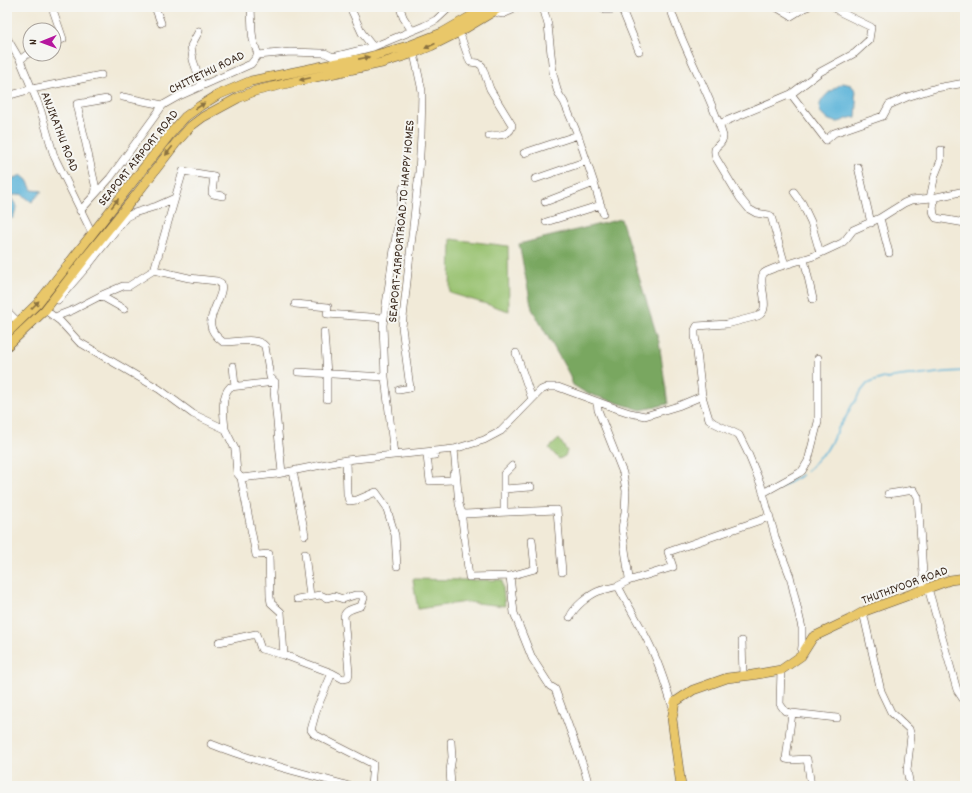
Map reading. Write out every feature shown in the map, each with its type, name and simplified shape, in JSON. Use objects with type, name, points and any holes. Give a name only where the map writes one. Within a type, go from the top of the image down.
[{"type":"main road","name":"SEAPORT AIRPORT ROAD","points":[[7,332],[38,303],[171,133],[185,117],[200,106],[223,93],[251,81],[413,49],[442,33],[495,8]]},
{"type":"main road","points":[[7,346],[46,311],[86,257],[191,126],[222,106],[238,98],[255,91],[297,81],[333,65]]},
{"type":"main road","name":"THUTHIYOOR ROAD","points":[[674,708],[675,702],[693,690],[727,678],[781,670],[801,656],[813,637],[863,612],[950,580],[965,578]]},
{"type":"main road","points":[[674,708],[672,719],[681,786]]},
{"type":"street","points":[[52,7],[57,22]]},
{"type":"street","points":[[155,7],[162,23]]},
{"type":"street","points":[[251,7],[253,40],[258,55]]},
{"type":"street","points":[[350,7],[362,33],[373,47]]},
{"type":"street","points":[[400,7],[403,17],[412,31]]},
{"type":"street","name":"CHITTETHU ROAD","points":[[80,210],[110,178],[163,105],[179,96],[251,64],[258,55],[290,52],[326,53],[333,65],[424,26],[436,20],[450,7]]},
{"type":"street","points":[[495,8],[498,13],[503,14],[519,7]]},
{"type":"street","points":[[543,7],[548,26],[553,73],[557,90],[564,102],[578,135],[603,213]]},
{"type":"street","points":[[602,7],[605,10],[621,7],[639,51]]},
{"type":"street","points":[[670,7],[684,44],[711,100],[720,124],[723,140],[714,149],[716,158],[740,198],[749,209],[756,213],[771,216],[785,265]]},
{"type":"street","points":[[776,7],[791,16],[808,7]]},
{"type":"street","points":[[720,124],[791,94],[820,72],[855,53],[869,40],[871,27],[840,12],[834,7]]},
{"type":"street","points":[[199,31],[191,46],[193,60],[202,86]]},
{"type":"street","points":[[461,37],[470,62],[478,63],[482,66],[490,89],[512,125],[512,128],[507,133],[489,136]]},
{"type":"street","name":"ANJIKATHU ROAD","points":[[7,38],[20,60],[40,108],[54,156],[92,233]]},
{"type":"street","name":"SEAPORT-AIRPORTROAD TO HAPPY HOMES","points":[[398,390],[410,388],[402,327],[419,172],[422,91],[413,49]]},
{"type":"street","points":[[7,96],[32,89],[101,75]]},
{"type":"street","points":[[791,94],[826,140],[834,133],[882,116],[888,105],[907,97],[936,88],[965,83]]},
{"type":"street","points":[[123,97],[163,105]]},
{"type":"street","points":[[95,194],[96,189],[77,104],[107,99]]},
{"type":"street","points":[[524,153],[578,135]]},
{"type":"street","points":[[940,150],[941,160],[935,175],[931,198],[934,199],[934,215],[936,218],[965,223]]},
{"type":"street","points":[[535,178],[587,161]]},
{"type":"street","points":[[858,167],[871,222]]},
{"type":"street","points":[[55,317],[123,286],[129,286],[154,270],[183,171],[214,176],[212,194],[224,196]]},
{"type":"street","points":[[545,202],[594,183]]},
{"type":"street","points":[[394,455],[385,377],[383,325],[403,188]]},
{"type":"street","points":[[801,656],[802,628],[790,576],[776,540],[761,485],[739,435],[709,419],[702,396],[695,330],[697,326],[726,324],[761,314],[764,310],[762,276],[764,273],[820,253],[842,243],[853,230],[880,218],[911,200],[931,198],[965,191]]},
{"type":"street","points":[[794,192],[811,222],[820,253]]},
{"type":"street","points":[[175,198],[126,217],[89,264],[46,311],[55,317],[79,342],[159,389],[194,414],[225,429]]},
{"type":"street","points":[[546,222],[601,205]]},
{"type":"street","points":[[880,218],[889,252]]},
{"type":"street","points":[[804,259],[813,299]]},
{"type":"street","points":[[154,270],[189,278],[217,281],[221,283],[222,286],[219,298],[211,315],[210,327],[223,342],[243,340],[262,343],[265,346],[270,377],[275,382]]},
{"type":"street","points":[[101,296],[124,309]]},
{"type":"street","points":[[296,304],[328,307],[327,314],[384,318]]},
{"type":"street","points":[[7,311],[18,322]]},
{"type":"street","points":[[324,332],[327,399]]},
{"type":"street","points":[[516,353],[532,399]]},
{"type":"street","points":[[262,357],[266,378],[235,384],[226,390],[224,400],[225,429],[235,449],[237,472],[242,478],[256,554],[258,556],[268,554],[270,597],[271,603],[281,612],[284,654]]},
{"type":"street","points":[[764,496],[799,474],[808,460],[818,422],[818,358]]},
{"type":"street","points":[[232,366],[235,384]]},
{"type":"street","points":[[298,372],[385,377]]},
{"type":"street","points":[[235,384],[275,382]]},
{"type":"street","points":[[275,382],[274,391],[282,473]]},
{"type":"street","points":[[452,451],[453,480],[430,481],[427,456],[452,451],[484,440],[501,431],[541,390],[548,387],[558,387],[597,402],[644,416],[678,406],[702,396]]},
{"type":"street","points":[[597,402],[598,410],[623,473],[626,491],[625,512],[622,528],[629,573],[628,581]]},
{"type":"street","points":[[242,478],[282,473],[346,460],[452,451]]},
{"type":"street","points":[[452,451],[469,577],[510,576],[535,569],[532,540]]},
{"type":"street","points":[[346,460],[347,494],[349,501],[357,500],[376,492],[386,506],[395,535],[397,566]]},
{"type":"street","points":[[504,512],[504,474],[512,466]]},
{"type":"street","points":[[292,471],[305,535]]},
{"type":"street","points":[[504,489],[531,487]]},
{"type":"street","points":[[888,494],[914,490],[918,497],[926,588],[956,690],[965,702]]},
{"type":"street","points":[[461,511],[464,514],[557,510],[562,572]]},
{"type":"street","points":[[570,617],[572,611],[590,596],[599,591],[673,567],[668,552],[769,517]]},
{"type":"street","points":[[305,554],[310,596]]},
{"type":"street","points":[[510,576],[514,613],[532,658],[550,686],[555,689],[584,768],[589,786]]},
{"type":"street","points":[[618,586],[654,653],[674,708]]},
{"type":"street","points":[[219,642],[256,634],[262,649],[284,654],[332,673],[343,679],[348,678],[344,616],[349,610],[361,606],[364,598],[361,595],[343,598],[334,596],[327,598],[320,595],[297,599]]},
{"type":"street","points":[[863,612],[881,691],[891,712],[909,729],[911,736],[907,770],[910,786]]},
{"type":"street","points":[[742,641],[743,676]]},
{"type":"street","points":[[781,670],[780,704],[785,711],[837,718]]},
{"type":"street","points":[[332,673],[317,708],[312,730],[314,734],[373,764],[371,786]]},
{"type":"street","points":[[792,713],[786,759],[807,760],[811,786]]},
{"type":"street","points":[[450,786],[452,757],[451,742]]},
{"type":"street","points":[[211,744],[274,765],[349,786]]},
{"type":"green space","points":[[621,219],[659,342],[668,404],[641,410],[586,393],[573,385],[568,372],[532,309],[519,244]]},
{"type":"green space","points":[[451,239],[508,246],[509,311],[450,293]]},
{"type":"green space","points":[[559,439],[567,451],[565,456],[559,459],[549,448]]},
{"type":"green space","points":[[413,579],[502,580],[505,606],[466,602],[418,609]]},
{"type":"water","points":[[843,83],[851,85],[856,91],[856,117],[839,122],[823,116],[820,111],[820,106],[821,101],[829,92]]},
{"type":"water","points":[[21,175],[27,180],[32,190],[42,191],[32,202],[21,194],[10,196],[17,207],[13,218],[7,219],[7,182]]},
{"type":"waterway","points":[[806,471],[826,451],[852,405],[867,384],[884,378],[888,379],[909,375],[965,371]]},
{"type":"waterway","points":[[767,495],[802,475]]}]
